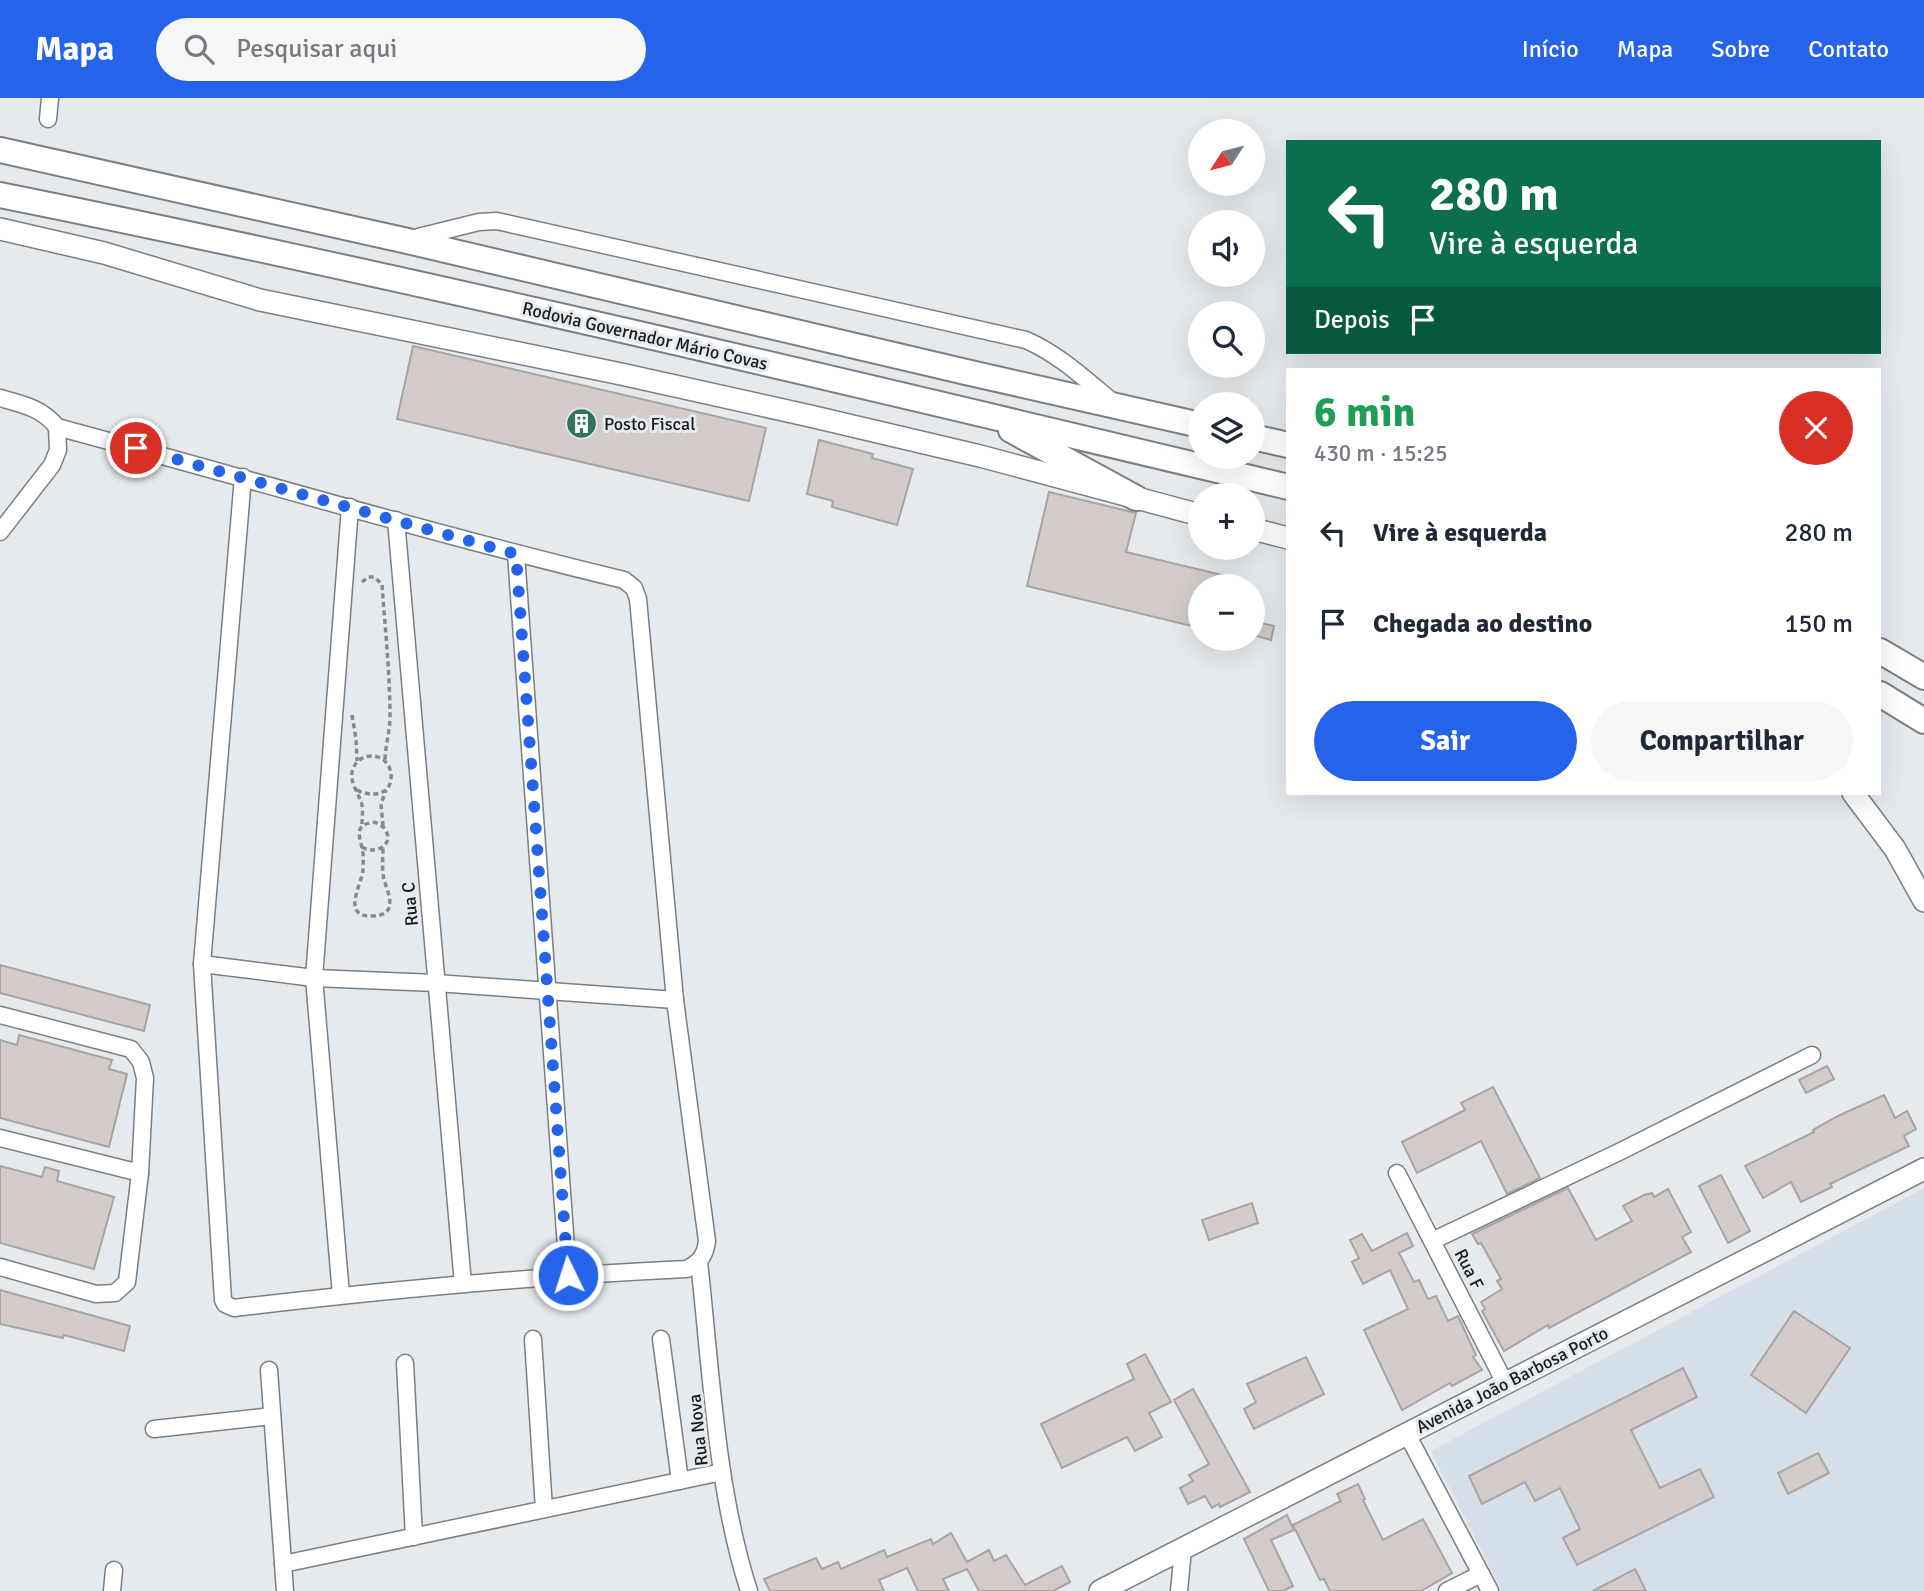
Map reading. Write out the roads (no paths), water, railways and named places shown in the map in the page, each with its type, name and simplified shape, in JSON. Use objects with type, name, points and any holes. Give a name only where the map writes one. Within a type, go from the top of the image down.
[{"type":"highway","points":[[0,150],[403,240],[1188,422]]},
{"type":"highway","name":"Rodovia Governador Mário Covas","points":[[0,195],[184,232],[653,337],[1286,487]]},
{"type":"highway","points":[[983,415],[1136,498]]},
{"type":"highway","points":[[1265,439],[1286,444]]},
{"type":"highway","points":[[1881,652],[1924,677]]},
{"type":"highway","points":[[1881,695],[1924,721]]},
{"type":"main road","points":[[0,229],[104,253],[260,300],[810,416],[1188,512]]},
{"type":"main road","points":[[1265,532],[1286,537]]},
{"type":"main road","points":[[1854,795],[1895,849],[1924,901]]},
{"type":"main road","name":"Avenida João Barbosa Porto","points":[[1100,1591],[1924,1169]]},
{"type":"street","points":[[48,119],[50,98]]},
{"type":"street","points":[[403,240],[497,220],[1027,340],[1067,364],[1119,407]]},
{"type":"street","points":[[0,398],[37,409],[57,427],[516,554],[568,1275]]},
{"type":"street","points":[[0,532],[52,465],[58,450],[57,427]]},
{"type":"street","points":[[243,477],[202,964],[225,1304],[234,1308],[463,1284],[687,1269],[699,1262]]},
{"type":"street","points":[[341,1295],[314,978],[350,507]]},
{"type":"street","name":"Rua C","points":[[396,520],[463,1284]]},
{"type":"street","name":"Rua Nova","points":[[516,554],[624,580],[634,588],[638,600],[676,1000],[707,1241],[706,1253],[699,1262],[722,1472],[736,1550],[749,1591]]},
{"type":"street","points":[[202,964],[314,978],[436,983],[676,1000]]},
{"type":"street","points":[[0,1015],[121,1045],[137,1055],[145,1078],[140,1173],[127,1282],[115,1293],[96,1294],[0,1267]]},
{"type":"street","points":[[1434,1240],[1812,1055]]},
{"type":"street","points":[[0,1138],[140,1173]]},
{"type":"street","name":"Rua F","points":[[1397,1173],[1506,1383]]},
{"type":"street","points":[[533,1339],[544,1509]]},
{"type":"street","points":[[661,1339],[680,1481]]},
{"type":"street","points":[[405,1363],[414,1537]]},
{"type":"street","points":[[269,1370],[285,1591]]},
{"type":"street","points":[[154,1429],[272,1416]]},
{"type":"street","points":[[1407,1434],[1490,1591]]},
{"type":"street","points":[[283,1564],[722,1472]]},
{"type":"street","points":[[1179,1591],[1183,1549]]},
{"type":"street","points":[[112,1591],[114,1570]]},
{"type":"street","points":[[1447,1591],[1481,1574]]},
{"type":"place","name":"Posto Fiscal","points":[[581,424]]}]
